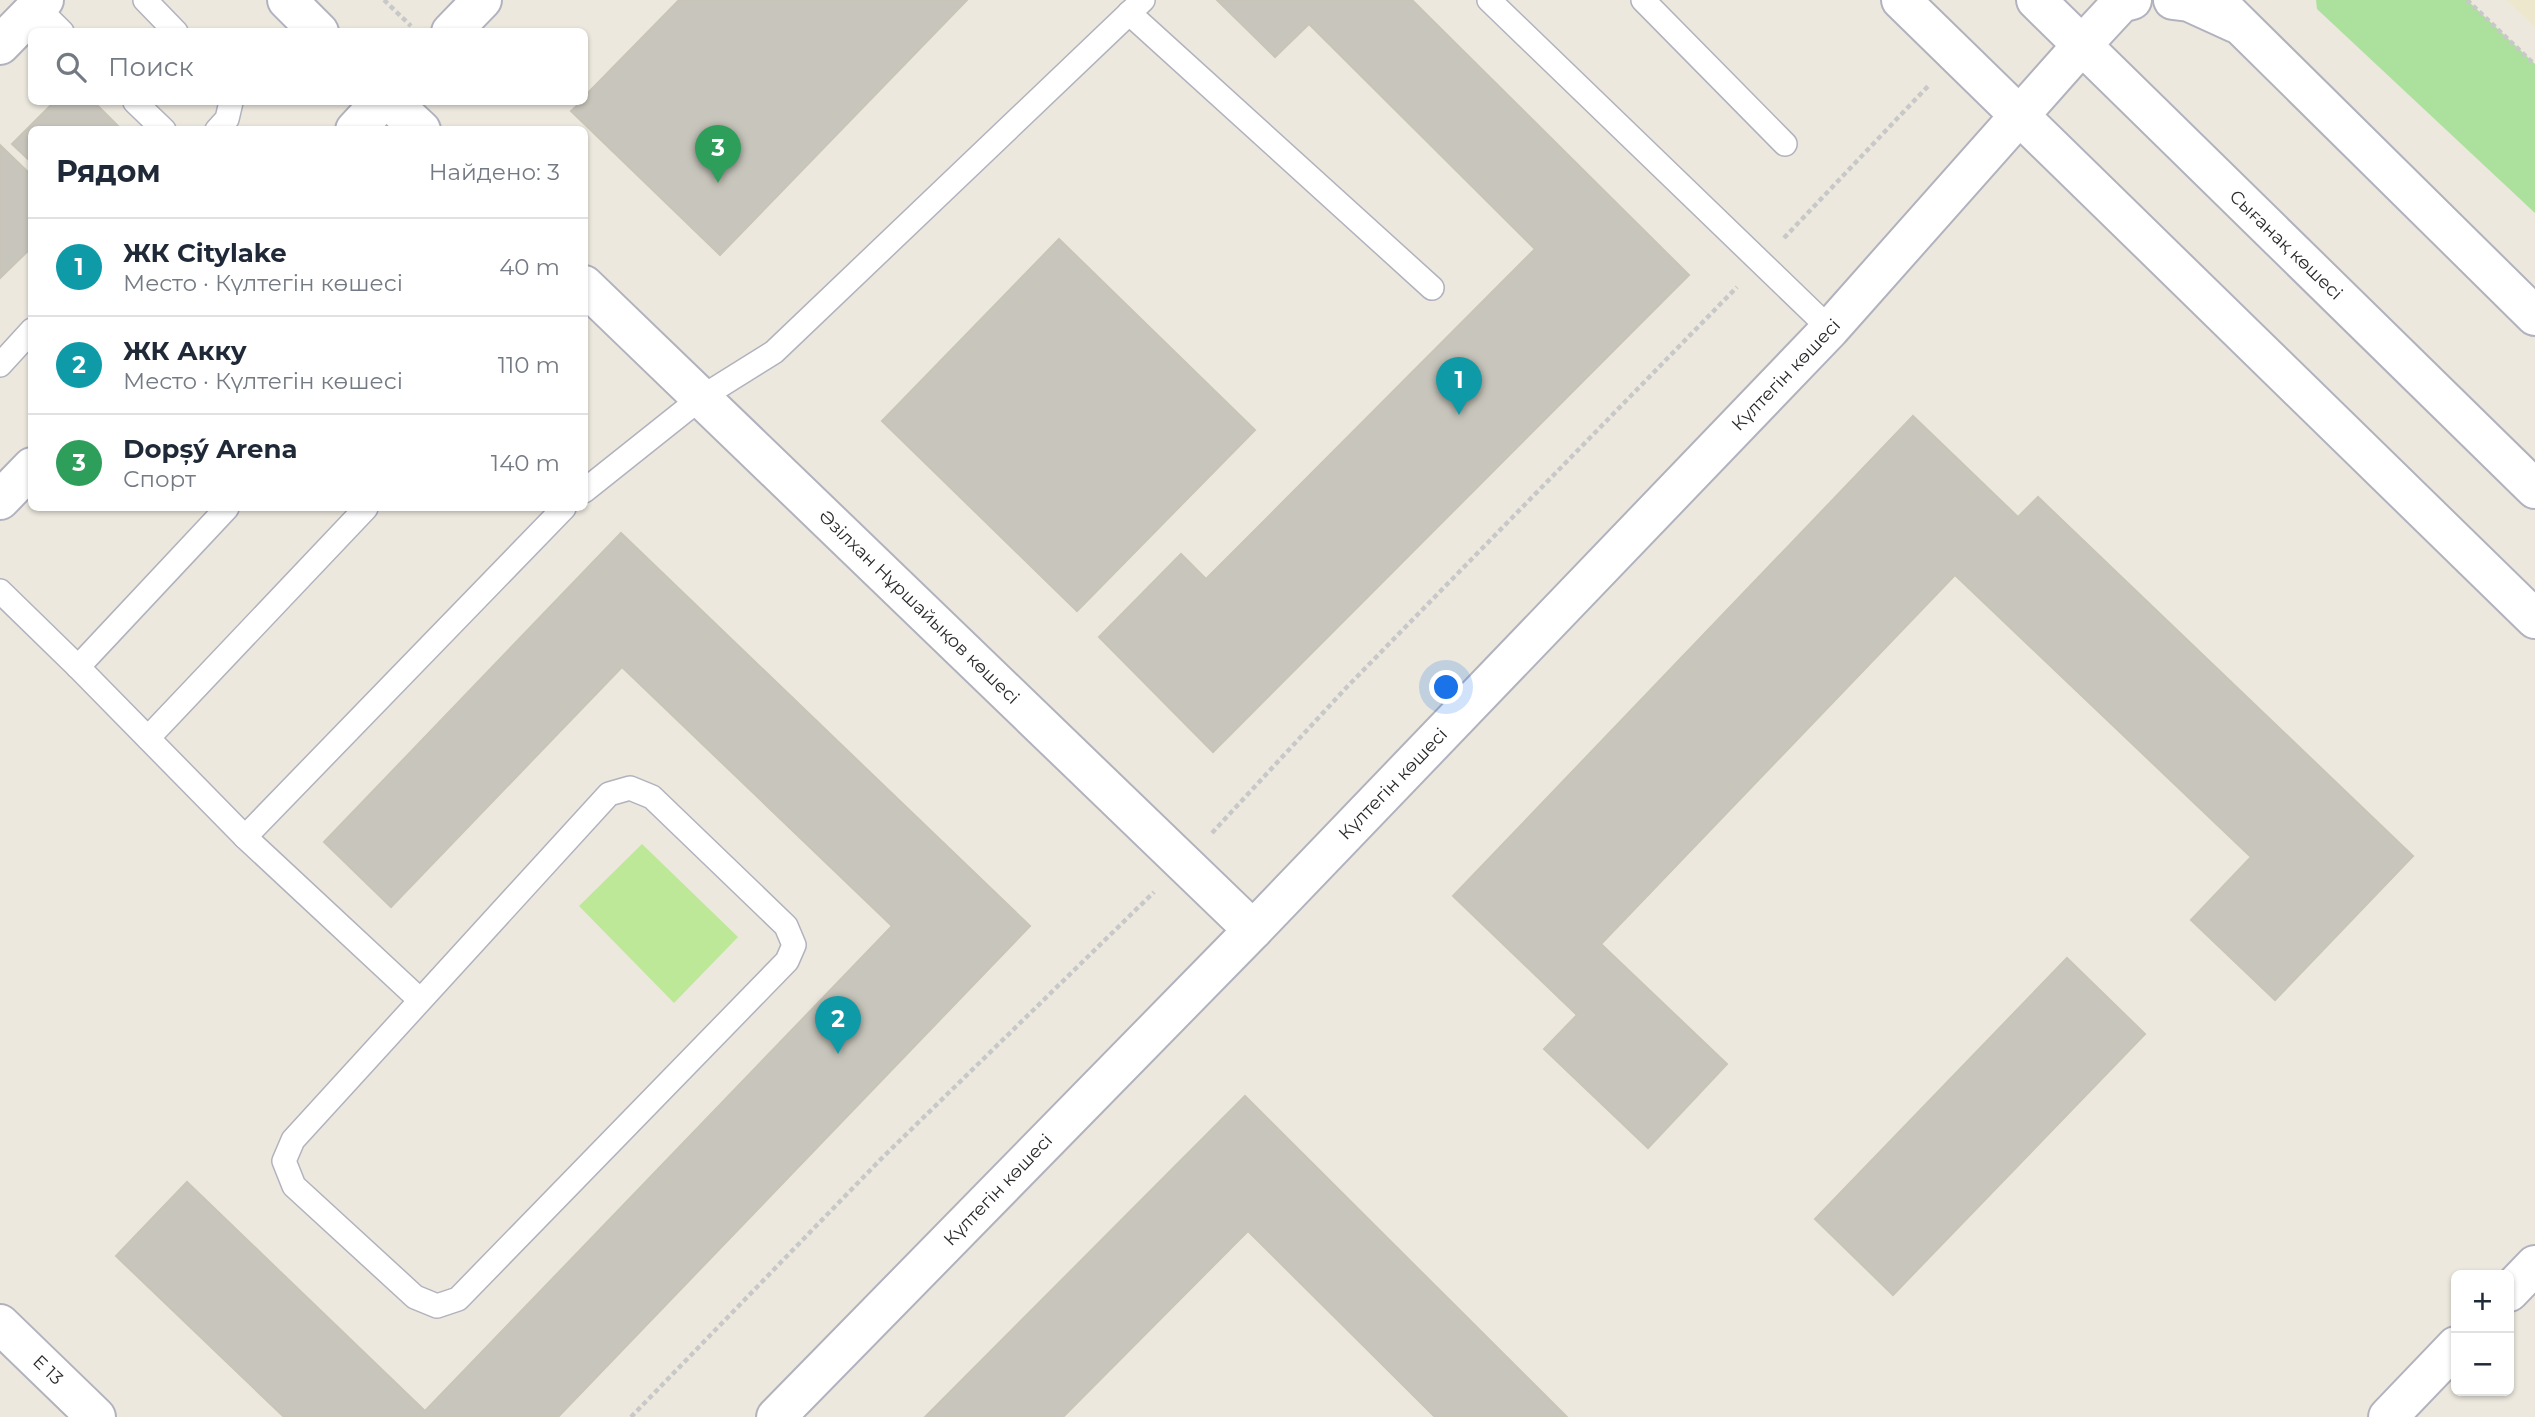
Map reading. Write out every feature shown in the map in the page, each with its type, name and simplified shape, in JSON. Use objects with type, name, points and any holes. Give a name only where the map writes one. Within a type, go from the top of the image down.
[{"type":"street","points":[[287,0],[315,28]]},
{"type":"street","points":[[455,28],[482,0]]},
{"type":"street","points":[[1901,0],[2535,620]]},
{"type":"street","name":"Сығанақ көшесі","points":[[2036,0],[2535,489]]},
{"type":"street","name":"Күлтегін көшесі","points":[[776,1417],[1253,930],[1830,329],[2082,45],[2121,3],[2132,0]]},
{"type":"street","points":[[2173,0],[2246,13]]},
{"type":"street","points":[[2215,0],[2246,13],[2535,316]]},
{"type":"street","points":[[0,45],[48,13]]},
{"type":"street","points":[[359,126],[379,105]]},
{"type":"street","points":[[394,105],[417,126]]},
{"type":"street","name":"Әзілхан Нұршайықов көшесі","points":[[588,289],[1253,930]]},
{"type":"street","points":[[0,500],[28,471]]},
{"type":"street","points":[[2514,1288],[2535,1265]]},
{"type":"street","name":"E 13","points":[[0,1324],[96,1417]]},
{"type":"street","points":[[2388,1417],[2451,1351]]},
{"type":"lane","points":[[145,0],[172,28]]},
{"type":"lane","points":[[1489,0],[1830,329]]},
{"type":"lane","points":[[1643,0],[1785,144]]},
{"type":"lane","points":[[588,488],[702,397],[774,352],[1136,7],[1432,288]]},
{"type":"lane","points":[[138,105],[160,126]]},
{"type":"lane","points":[[221,126],[227,119],[230,105]]},
{"type":"lane","points":[[0,365],[28,334]]},
{"type":"lane","points":[[78,667],[224,511]]},
{"type":"lane","points":[[148,738],[363,511]]},
{"type":"lane","points":[[245,837],[561,511]]},
{"type":"lane","points":[[0,591],[245,837],[419,1000]]},
{"type":"lane","points":[[631,788],[652,797],[786,926],[794,945],[787,961],[458,1299],[437,1306],[415,1297],[294,1186],[284,1161],[293,1140],[419,1000],[609,794],[631,788]]},
{"type":"path","points":[[384,0],[412,28]]},
{"type":"path","points":[[2467,0],[2535,65]]},
{"type":"path","points":[[631,1417],[881,1159],[1184,863],[1345,689],[1761,262],[1934,79]]},
{"type":"shaded area","points":[[2506,0],[2535,0],[2535,27]]},
{"type":"green space","points":[[2316,0],[2467,0],[2535,64],[2535,213],[2317,9]]},
{"type":"green space","points":[[642,844],[738,937],[674,1003],[579,906]]},
{"type":"building","points":[[679,0],[967,0],[720,255],[571,111],[578,105],[588,105],[588,93]]},
{"type":"building","points":[[1217,0],[1412,0],[1689,275],[1213,752],[1099,637],[1181,554],[1206,579],[1535,249],[1309,24],[1275,57]]},
{"type":"building","points":[[51,105],[97,105],[118,126],[30,126]]},
{"type":"building","points":[[28,128],[28,159],[12,144]]},
{"type":"building","points":[[0,145],[28,172],[28,251],[0,278]]},
{"type":"building","points":[[1059,239],[1255,430],[1077,611],[882,421]]},
{"type":"building","points":[[1913,416],[2018,517],[2038,497],[2413,856],[2275,1000],[2191,920],[2251,857],[1955,575],[1601,944],[1727,1064],[1648,1148],[1544,1049],[1577,1015],[1453,896]]},
{"type":"building","points":[[621,533],[1030,926],[558,1417],[284,1417],[116,1256],[187,1182],[425,1411],[892,926],[622,667],[391,907],[324,842]]},
{"type":"building","points":[[2067,958],[2145,1034],[1893,1295],[1815,1219]]},
{"type":"building","points":[[1245,1096],[1567,1417],[1435,1417],[1248,1231],[1063,1417],[925,1417]]},
{"type":"place","name":"Dopșý Arena","points":[[718,183]]},
{"type":"place","name":"ЖК Citylake","points":[[1459,415]]},
{"type":"place","name":"ЖК Акку","points":[[838,1054]]}]
